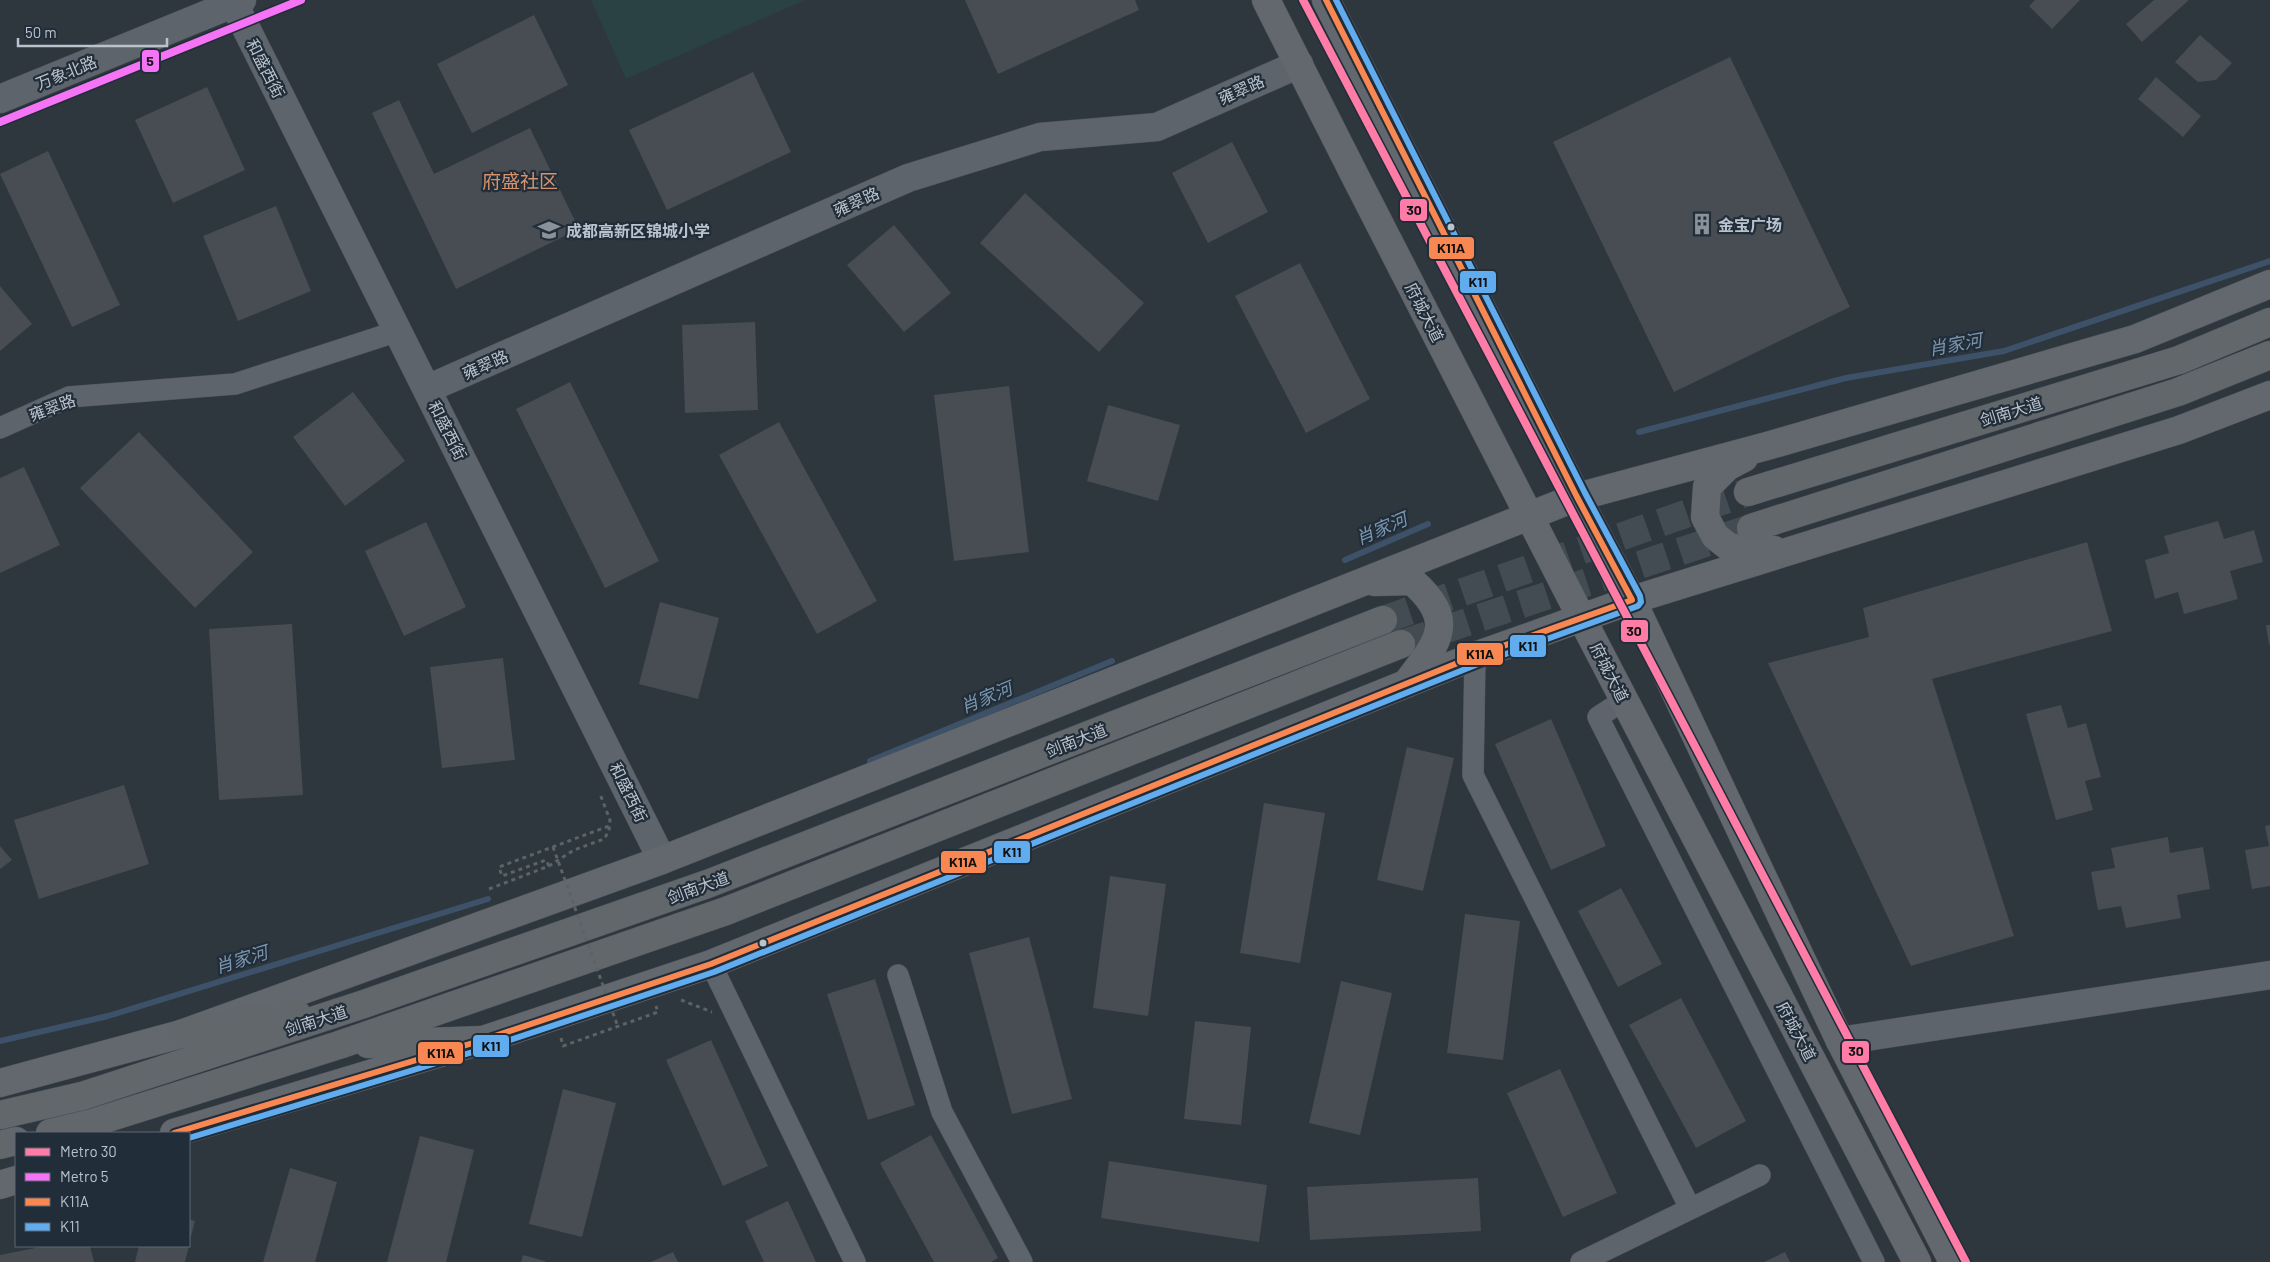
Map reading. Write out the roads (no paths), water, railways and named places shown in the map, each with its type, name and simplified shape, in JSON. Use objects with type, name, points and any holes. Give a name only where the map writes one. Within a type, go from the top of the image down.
[{"type":"highway","name":"剑南大道","points":[[1748,492],[2179,360],[2270,322]]},
{"type":"highway","name":"剑南大道","points":[[1751,528],[2178,392],[2270,355]]},
{"type":"highway","name":"剑南大道","points":[[0,1115],[82,1096],[364,1004],[710,883],[1383,620]]},
{"type":"highway","name":"剑南大道","points":[[54,1132],[92,1123],[339,1045],[726,911],[1402,644]]},
{"type":"highway","points":[[181,1034],[240,1021],[364,1004]]},
{"type":"highway","points":[[339,1045],[483,1040]]},
{"type":"highway","points":[[0,1145],[15,1141]]},
{"type":"main road","name":"府城大道","points":[[1266,0],[1581,617],[1917,1262]]},
{"type":"main road","name":"府城大道","points":[[1326,0],[1577,497],[1632,600],[1840,1041],[1953,1262]]},
{"type":"main road","points":[[0,1082],[181,1034],[662,860],[1577,497],[1767,446],[2135,339],[2270,284]]},
{"type":"main road","points":[[177,1132],[483,1040],[711,964],[1475,656],[1581,617],[2180,430],[2270,395]]},
{"type":"main road","points":[[1767,446],[1727,467],[1707,487],[1705,517],[1715,536],[1729,547],[1749,550],[1798,550]]},
{"type":"main road","points":[[1357,584],[1412,581],[1428,595],[1437,612],[1440,628],[1434,647],[1405,685]]},
{"type":"main road","points":[[0,1185],[15,1180]]},
{"type":"street","name":"万象北路","points":[[0,99],[236,1]]},
{"type":"street","name":"和盛西街","points":[[236,1],[398,332],[662,860]]},
{"type":"street","name":"雍翠路","points":[[427,389],[908,178],[1040,137],[1157,127],[1299,64]]},
{"type":"street","name":"雍翠路","points":[[0,428],[69,397],[235,384],[398,332]]},
{"type":"street","points":[[1475,656],[1473,775],[1690,1208]]},
{"type":"street","points":[[1624,700],[1598,717],[1874,1262]]},
{"type":"street","points":[[711,964],[854,1262]]},
{"type":"street","points":[[898,975],[942,1112],[1022,1262]]},
{"type":"street","points":[[1840,1041],[2270,975]]},
{"type":"street","points":[[1581,1262],[1760,1175]]},
{"type":"waterway","name":"肖家河","points":[[1639,432],[1846,378],[2004,351],[2270,261]]},
{"type":"waterway","name":"肖家河","points":[[1345,560],[1428,524]]},
{"type":"waterway","name":"肖家河","points":[[870,761],[1112,661]]},
{"type":"waterway","name":"肖家河","points":[[0,1041],[108,1016],[488,899]]},
{"type":"tunnel","points":[[1383,620],[1748,492]]},
{"type":"tunnel","points":[[1401,644],[1751,528]]},
{"type":"metro line","name":"5","points":[[0,122],[301,0]]},
{"type":"metro line","name":"30","points":[[1303,0],[1966,1262]]},
{"type":"place","name":"金宝广场","points":[[1702,224]]},
{"type":"place","name":"成都高新区锦城小学","points":[[549,230]]},
{"type":"district","name":"府盛社区","points":[[520,180]]}]
